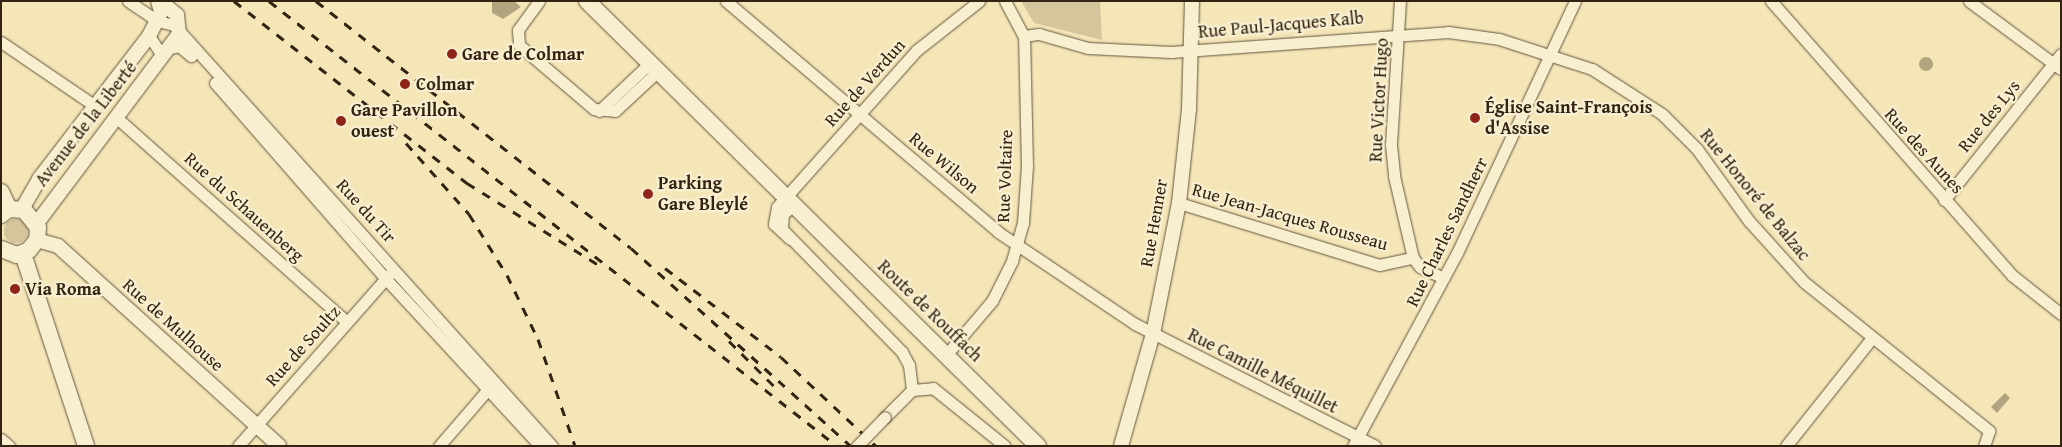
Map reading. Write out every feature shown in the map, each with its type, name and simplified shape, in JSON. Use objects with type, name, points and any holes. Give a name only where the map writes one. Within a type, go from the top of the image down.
[{"type":"main road","name":"Route de Rouffach","points":[[587,1],[1038,446]]},
{"type":"main road","points":[[1,192],[11,211],[36,223],[37,240],[9,254],[86,446]]},
{"type":"street","points":[[128,1],[158,21],[172,23],[179,34]]},
{"type":"street","points":[[158,21],[159,1]]},
{"type":"street","name":"Rue du Tir","points":[[159,1],[177,15],[179,34],[244,109],[394,270],[552,446]]},
{"type":"street","points":[[539,1],[518,30],[517,39],[523,52],[599,111],[654,67]]},
{"type":"street","name":"Rue Wilson","points":[[726,1],[858,114],[1017,244],[1153,334]]},
{"type":"street","points":[[1005,1],[1024,36]]},
{"type":"street","name":"Rue Henner","points":[[1121,446],[1153,334],[1179,203],[1191,50],[1192,1]]},
{"type":"street","name":"Rue Victor Hugo","points":[[1400,1],[1400,32],[1391,145],[1413,258]]},
{"type":"street","name":"Rue Charles Sandherr","points":[[1355,442],[1444,278],[1552,55],[1575,1]]},
{"type":"street","name":"Rue des Aunes","points":[[1771,1],[1944,200],[2014,276],[2061,314]]},
{"type":"street","points":[[1969,1],[2058,62]]},
{"type":"street","name":"Rue de Verdun","points":[[789,202],[858,114],[917,50],[974,3]]},
{"type":"street","name":"Avenue de la Liberté","points":[[11,211],[95,106],[158,21]]},
{"type":"street","name":"Rue Paul-Jacques Kalb","points":[[1024,36],[1039,34],[1088,48],[1191,50],[1400,32],[1499,39],[1552,55]]},
{"type":"street","name":"Avenue de la Liberté","points":[[36,223],[179,34]]},
{"type":"street","name":"Avenue de la Liberté","points":[[148,36],[154,47],[168,51]]},
{"type":"street","name":"Rue Voltaire","points":[[946,354],[992,301],[1017,244],[1027,166],[1024,36]]},
{"type":"street","points":[[1,42],[95,106]]},
{"type":"street","name":"Rue du Tir","points":[[168,51],[183,48],[244,109]]},
{"type":"street","name":"Rue Honoré de Balzac","points":[[1552,55],[1592,69],[1662,114],[1697,149],[1787,264],[1871,338],[1935,383],[1989,431],[1984,446]]},
{"type":"street","name":"Rue des Lys","points":[[1944,200],[2058,62]]},
{"type":"street","name":"Rue du Schauenberg","points":[[117,118],[347,322]]},
{"type":"street","name":"Rue du Tir","points":[[297,168],[386,279],[487,391],[540,446]]},
{"type":"street","points":[[789,202],[777,220],[790,239],[902,352],[910,365],[912,390]]},
{"type":"street","name":"Rue Jean-Jacques Rousseau","points":[[1179,203],[1378,265],[1413,258]]},
{"type":"street","name":"Rue de Mulhouse","points":[[37,240],[58,246],[278,446]]},
{"type":"street","points":[[1413,258],[1420,268],[1444,278]]},
{"type":"street","name":"Rue de Soultz","points":[[238,446],[394,270]]},
{"type":"street","name":"Rue Camille Méquillet","points":[[1153,334],[1355,442],[1374,446]]},
{"type":"street","points":[[1786,446],[1871,338]]},
{"type":"street","points":[[439,446],[495,381]]},
{"type":"street","points":[[857,446],[912,390],[927,386],[939,390],[1005,446]]},
{"type":"street","points":[[1,439],[9,446]]},
{"type":"shaded area","points":[[492,1],[514,1],[521,7],[503,19],[492,13]]},
{"type":"shaded area","points":[[1021,1],[1100,1],[1102,40],[1034,23]]},
{"type":"shaded area","points":[[1923,57],[1929,57],[1933,64],[1929,71],[1923,71],[1919,67],[1919,61]]},
{"type":"shaded area","points":[[16,219],[25,222],[28,231],[25,240],[16,243],[7,240],[4,231],[7,222]]},
{"type":"shaded area","points":[[2005,393],[2010,398],[1997,413],[1991,407]]},
{"type":"railway","points":[[234,1],[467,183],[602,267]]},
{"type":"railway","points":[[269,1],[837,446]]},
{"type":"railway","points":[[316,1],[631,248],[851,446]]},
{"type":"railway","points":[[406,143],[469,214],[507,275],[538,339],[575,446]]},
{"type":"railway","points":[[665,268],[781,357],[876,446]]},
{"type":"railway","points":[[729,341],[780,392]]},
{"type":"place","name":"Gare de Colmar","points":[[452,54]]},
{"type":"place","name":"Colmar","points":[[405,84]]},
{"type":"place","name":"Église Saint-François d'Assise","points":[[1475,118]]},
{"type":"place","name":"Gare Pavillon ouest","points":[[341,121]]},
{"type":"place","name":"Parking Gare Bleylé","points":[[648,194]]},
{"type":"place","name":"Via Roma","points":[[15,289]]}]
